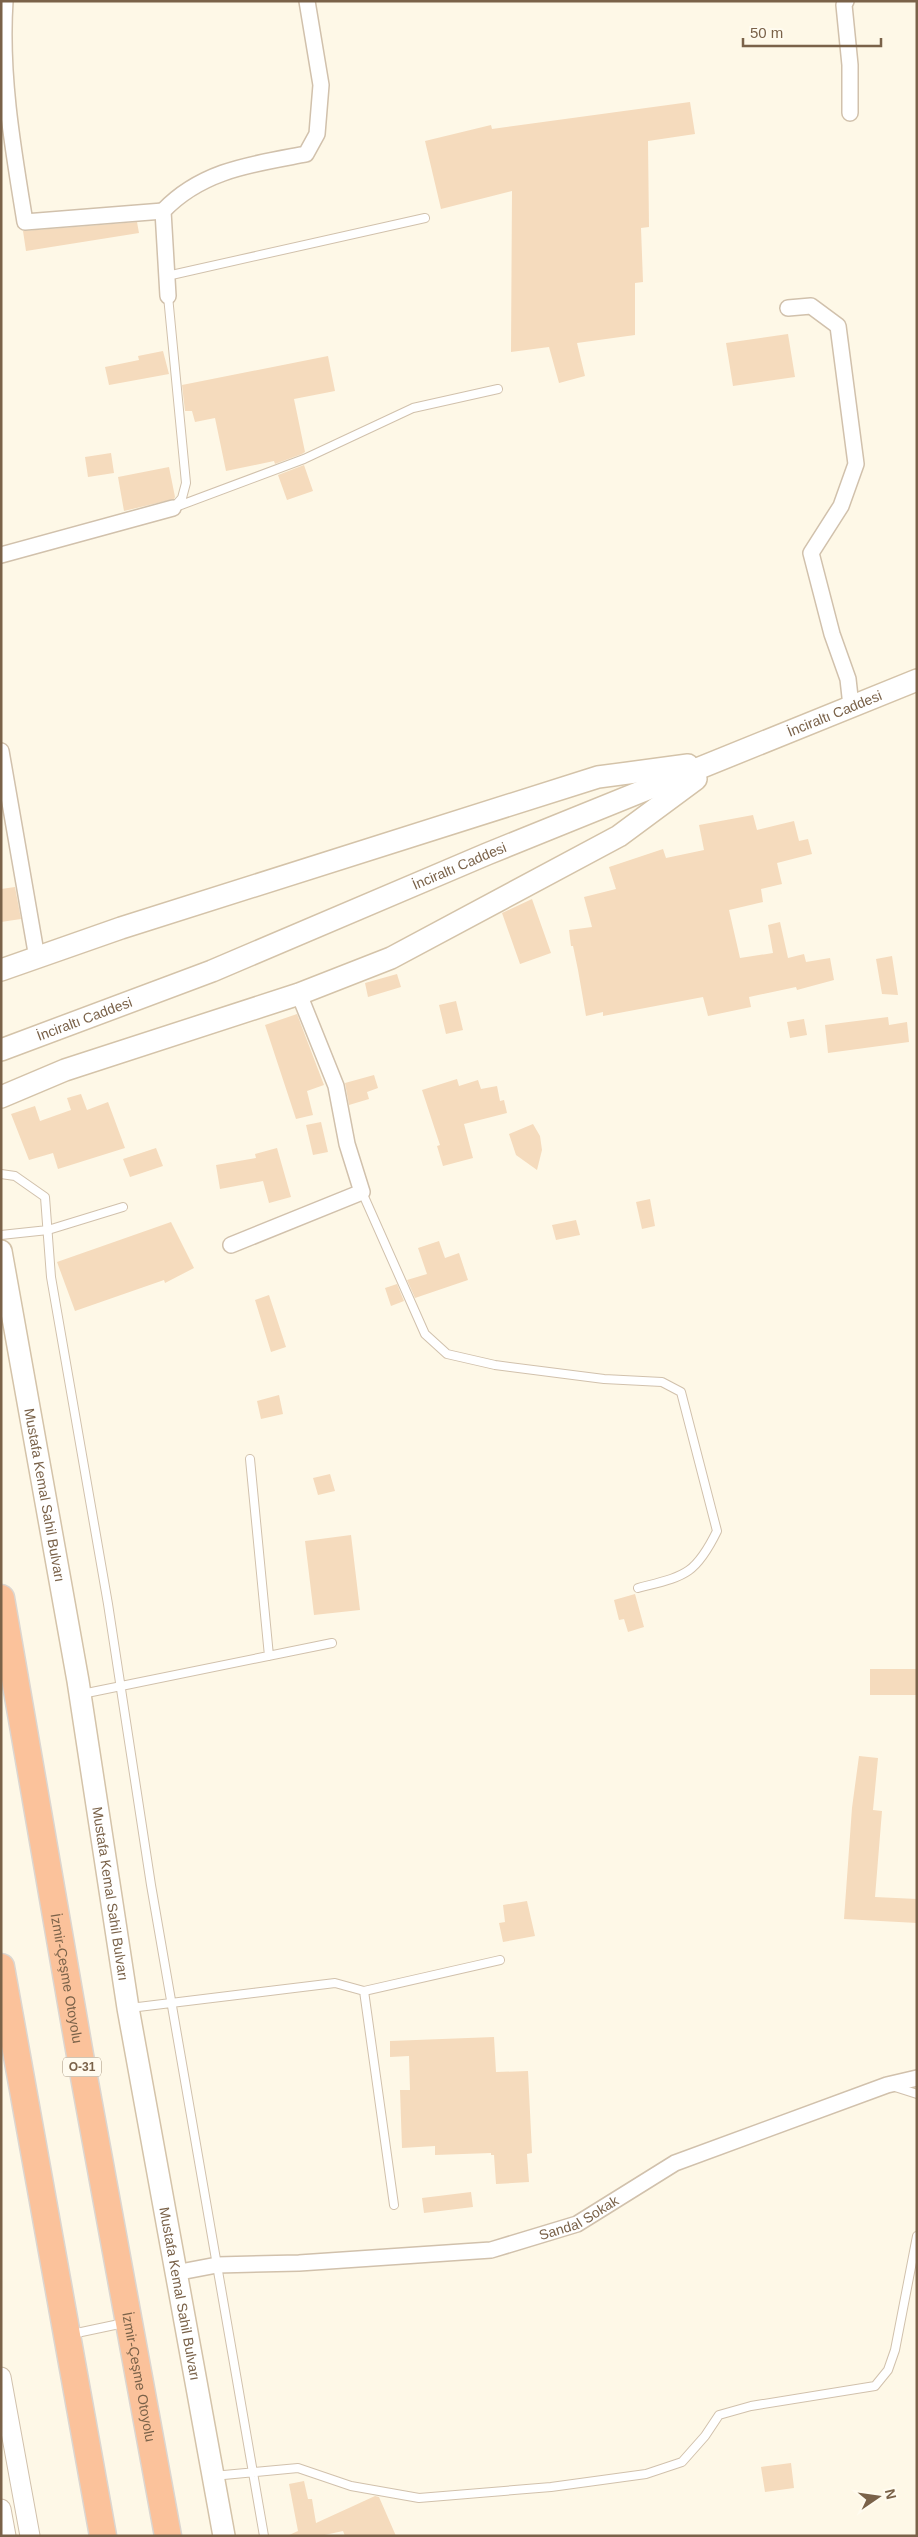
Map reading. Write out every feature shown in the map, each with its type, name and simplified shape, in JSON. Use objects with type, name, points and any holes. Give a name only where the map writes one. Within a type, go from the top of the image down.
[{"type":"highway","name":"İzmir-Çeşme Otoyolu","points":[[1,1598],[80,2055],[168,2536]]},
{"type":"highway","points":[[1,1967],[103,2536]]},
{"type":"main road","name":"İnciraltı Caddesi","points":[[1,1050],[212,971],[487,854],[917,680]]},
{"type":"main road","points":[[1,970],[121,928],[598,777],[720,761]]},
{"type":"main road","points":[[1,1097],[65,1070],[299,994],[391,958],[619,836],[720,761]]},
{"type":"main road","name":"Mustafa Kemal Sahil Bulvarı","points":[[1,1251],[80,1694],[128,2008],[211,2476],[224,2536]]},
{"type":"street","points":[[6,1],[3,26],[7,114],[25,222],[163,211],[177,196],[198,182],[254,164],[306,154],[317,134],[321,86],[306,1]]},
{"type":"street","points":[[846,1],[844,5],[850,65],[850,113]]},
{"type":"street","points":[[163,211],[168,296]]},
{"type":"street","points":[[788,308],[811,306],[838,326],[856,464],[841,506],[811,553],[832,634],[848,679],[852,706]]},
{"type":"street","points":[[1,555],[173,508]]},
{"type":"street","points":[[1,752],[37,958]]},
{"type":"street","points":[[231,1245],[362,1192],[347,1144],[336,1086],[299,994]]},
{"type":"street","name":"Sandal Sokak","points":[[175,2273],[217,2265],[299,2263],[491,2250],[578,2224],[675,2163],[887,2085],[917,2078]]},
{"type":"street","points":[[1,2377],[30,2536]]},
{"type":"lane","points":[[167,276],[425,218]]},
{"type":"lane","points":[[168,296],[186,483],[182,498],[173,508]]},
{"type":"lane","points":[[173,508],[304,459],[413,408],[498,389]]},
{"type":"lane","points":[[1,1174],[15,1176],[45,1197],[51,1277],[120,1686],[150,1885],[264,2536]]},
{"type":"lane","points":[[362,1192],[424,1334],[447,1354],[494,1366],[604,1379],[662,1382],[681,1392],[717,1530],[706,1554],[683,1576],[638,1588]]},
{"type":"lane","points":[[1,1235],[48,1230],[123,1208]]},
{"type":"lane","points":[[250,1459],[269,1656]]},
{"type":"lane","points":[[80,1694],[332,1643]]},
{"type":"lane","points":[[128,2008],[171,2001],[335,1983],[364,1991],[500,1960]]},
{"type":"lane","points":[[364,1991],[394,2205]]},
{"type":"lane","points":[[887,2085],[910,2090],[917,2094]]},
{"type":"lane","points":[[211,2476],[298,2468],[351,2486],[418,2498],[551,2486],[646,2474],[682,2462],[705,2436],[719,2416],[751,2406],[875,2386],[888,2370],[895,2350],[917,2236]]},
{"type":"lane","points":[[67,2334],[129,2322]]},
{"type":"building","points":[[690,102],[695,134],[648,141],[649,227],[641,228],[643,282],[635,283],[635,335],[577,343],[585,376],[559,383],[549,347],[511,352],[512,191],[441,209],[425,141],[491,125],[492,129]]},
{"type":"building","points":[[137,222],[139,233],[26,251],[23,231]]},
{"type":"building","points":[[788,334],[795,377],[733,386],[726,343]]},
{"type":"building","points":[[163,351],[169,374],[109,385],[105,367],[139,360],[138,356]]},
{"type":"building","points":[[328,356],[335,391],[294,399],[305,452],[275,464],[274,461],[226,471],[215,418],[195,422],[192,411],[185,411],[182,385]]},
{"type":"building","points":[[111,453],[114,473],[88,477],[85,457]]},
{"type":"building","points":[[304,465],[313,491],[287,500],[278,475]]},
{"type":"building","points":[[169,467],[174,499],[124,511],[118,477]]},
{"type":"building","points":[[753,815],[757,830],[794,821],[799,841],[808,839],[812,854],[777,863],[782,884],[761,889],[763,902],[729,910],[740,958],[773,953],[768,925],[780,922],[788,958],[804,954],[806,962],[830,958],[834,980],[797,990],[796,987],[749,997],[751,1007],[708,1016],[703,997],[603,1016],[603,1012],[586,1016],[569,930],[592,927],[584,897],[616,889],[609,867],[663,849],[666,858],[704,850],[699,825]]},
{"type":"building","points":[[15,887],[21,919],[1,922],[1,889]]},
{"type":"building","points":[[532,899],[551,953],[520,964],[502,913]]},
{"type":"building","points":[[892,956],[898,995],[882,994],[876,959]]},
{"type":"building","points":[[397,974],[401,987],[368,997],[365,983]]},
{"type":"building","points":[[456,1001],[463,1030],[446,1034],[439,1005]]},
{"type":"building","points":[[297,1014],[324,1085],[307,1091],[313,1115],[296,1119],[265,1025]]},
{"type":"building","points":[[888,1017],[889,1025],[907,1022],[909,1042],[828,1053],[825,1025]]},
{"type":"building","points":[[804,1019],[807,1035],[790,1038],[787,1022]]},
{"type":"building","points":[[374,1075],[378,1088],[367,1092],[369,1099],[349,1105],[345,1083]]},
{"type":"building","points":[[457,1079],[459,1086],[478,1080],[481,1089],[497,1086],[500,1101],[504,1100],[507,1113],[464,1124],[473,1158],[443,1166],[437,1146],[440,1145],[422,1090]]},
{"type":"building","points":[[81,1094],[87,1110],[108,1102],[125,1148],[58,1169],[53,1153],[29,1160],[11,1114],[35,1106],[40,1121],[71,1110],[67,1098]]},
{"type":"building","points":[[321,1122],[328,1152],[313,1155],[306,1125]]},
{"type":"building","points":[[533,1124],[540,1136],[542,1150],[537,1170],[516,1155],[509,1134]]},
{"type":"building","points":[[156,1148],[163,1166],[130,1177],[123,1159]]},
{"type":"building","points":[[277,1148],[291,1197],[269,1203],[263,1181],[220,1189],[216,1165],[256,1158],[255,1154]]},
{"type":"building","points":[[650,1199],[655,1226],[642,1229],[636,1202]]},
{"type":"building","points":[[576,1220],[580,1235],[556,1240],[552,1225]]},
{"type":"building","points":[[171,1222],[194,1268],[165,1283],[164,1280],[75,1311],[57,1262]]},
{"type":"building","points":[[439,1241],[445,1258],[459,1253],[468,1280],[415,1298],[407,1280],[427,1274],[418,1248]]},
{"type":"building","points":[[397,1284],[404,1301],[391,1306],[385,1288]]},
{"type":"building","points":[[269,1295],[286,1347],[271,1352],[255,1300]]},
{"type":"building","points":[[279,1395],[283,1414],[261,1419],[257,1401]]},
{"type":"building","points":[[330,1474],[335,1491],[318,1495],[313,1478]]},
{"type":"building","points":[[351,1535],[360,1610],[314,1615],[305,1541]]},
{"type":"building","points":[[635,1594],[644,1627],[628,1632],[624,1619],[619,1620],[614,1600]]},
{"type":"building","points":[[870,1669],[917,1669],[917,1695],[870,1695]]},
{"type":"building","points":[[859,1756],[878,1758],[873,1810],[882,1811],[875,1897],[917,1899],[917,1923],[844,1919],[852,1808]]},
{"type":"building","points":[[527,1901],[535,1936],[503,1942],[499,1923],[505,1922],[503,1905]]},
{"type":"building","points":[[494,2037],[496,2072],[528,2071],[532,2153],[527,2154],[529,2182],[496,2184],[494,2155],[491,2155],[491,2153],[435,2155],[435,2146],[402,2148],[400,2090],[410,2090],[409,2056],[390,2057],[390,2041]]},
{"type":"building","points":[[471,2192],[473,2207],[424,2213],[422,2198]]},
{"type":"building","points":[[791,2463],[794,2488],[765,2492],[761,2467]]},
{"type":"building","points":[[304,2481],[308,2499],[312,2499],[316,2523],[375,2496],[379,2497],[396,2536],[345,2536],[343,2531],[320,2536],[287,2536],[298,2531],[289,2484]]}]
